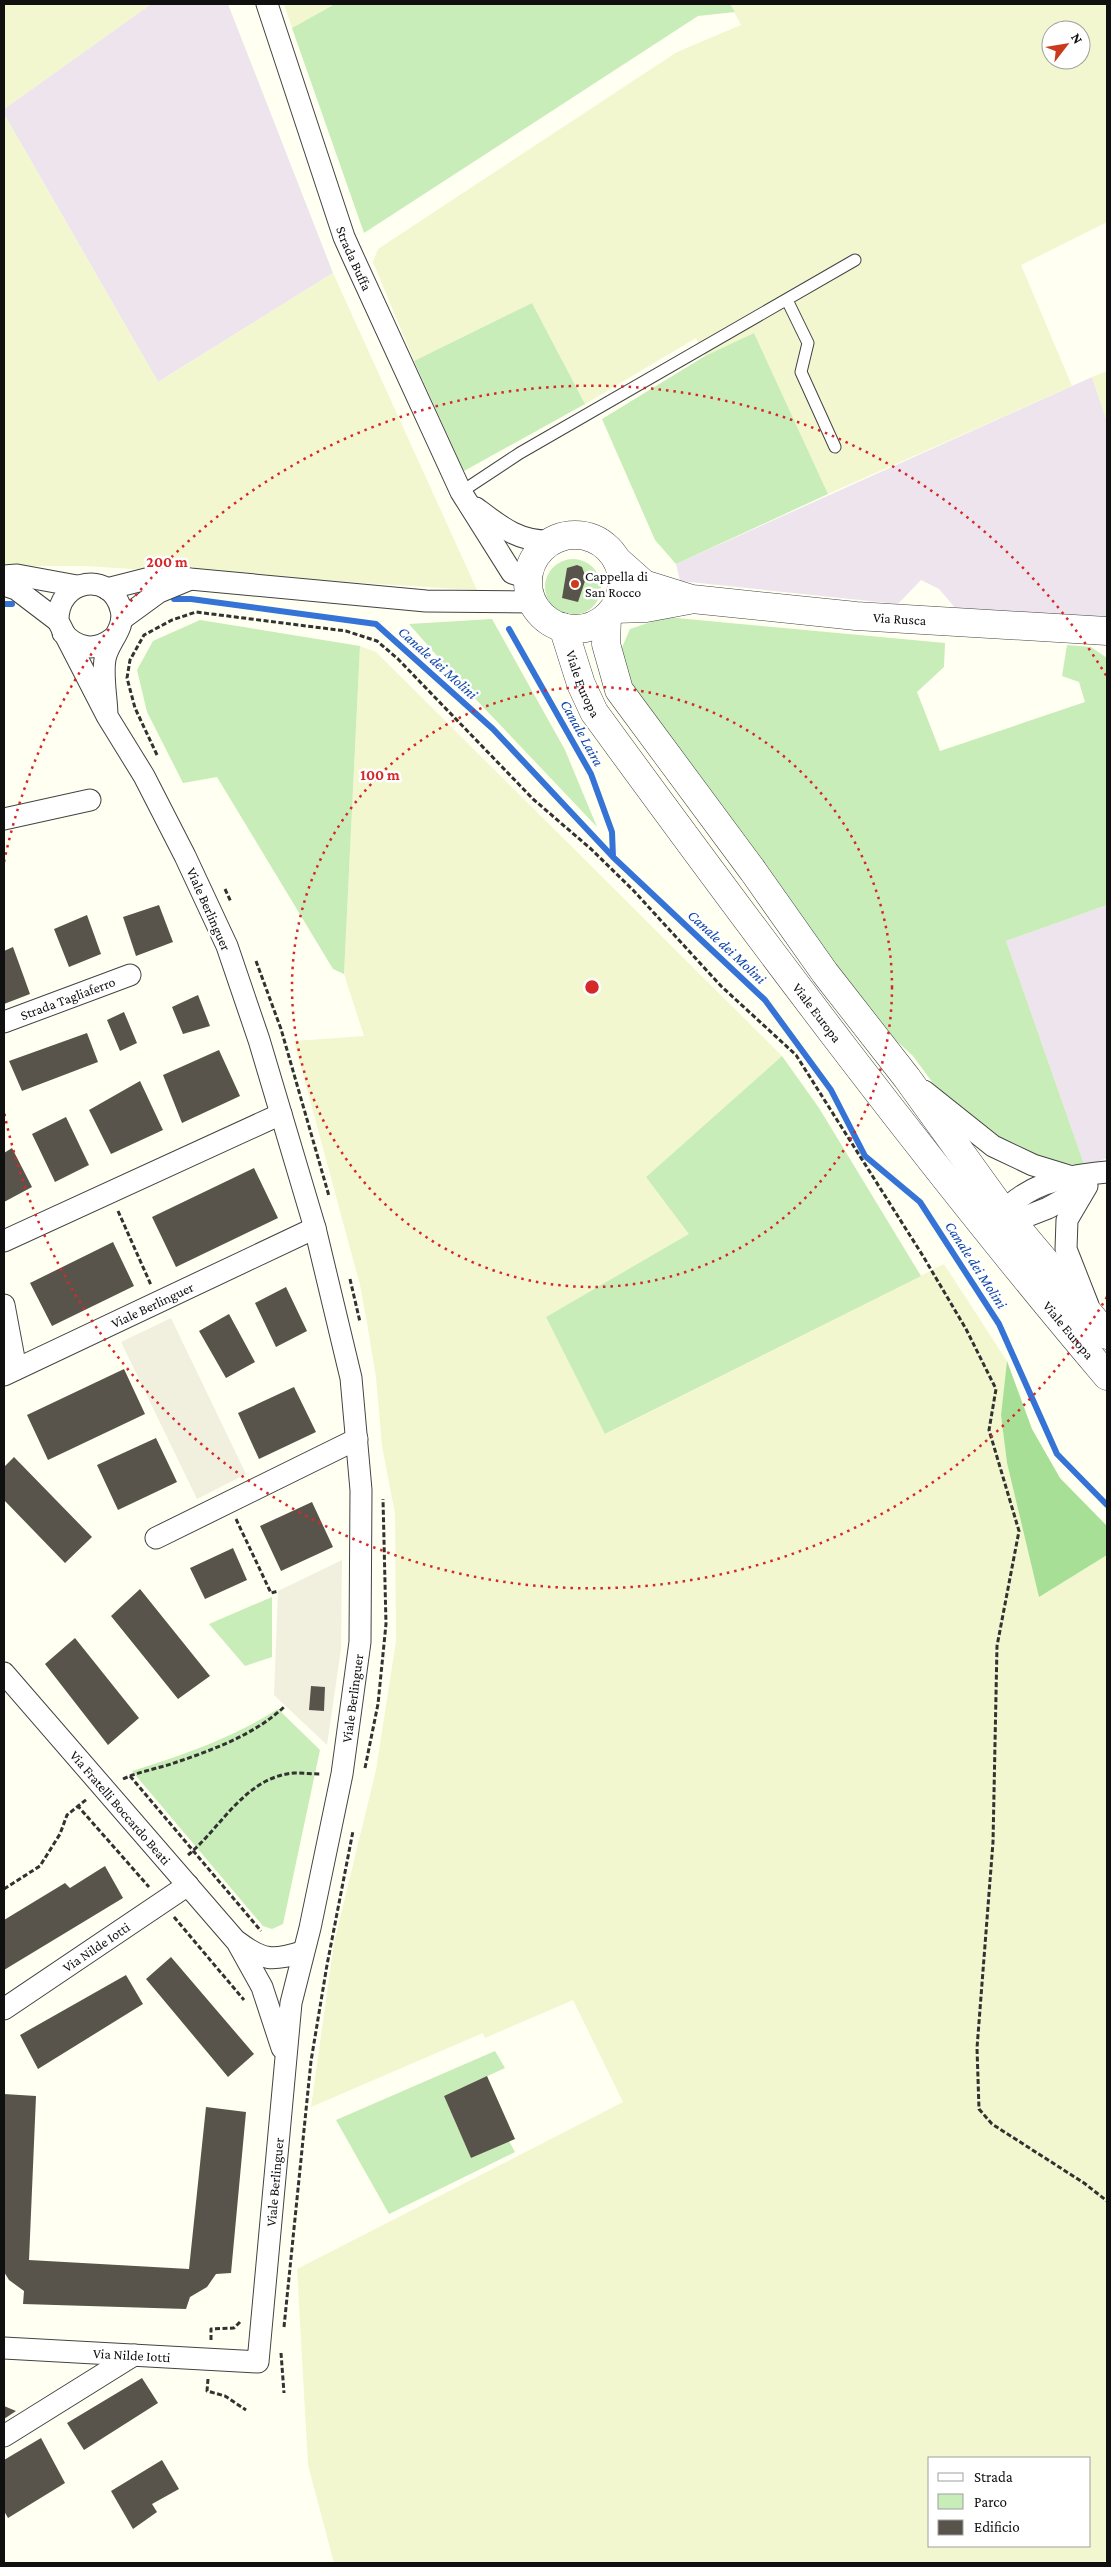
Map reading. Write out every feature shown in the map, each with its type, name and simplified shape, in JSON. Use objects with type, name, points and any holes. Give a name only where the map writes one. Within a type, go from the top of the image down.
[{"type":"street","name":"Strada Buffa","points":[[267,4],[344,237],[464,497],[512,573],[530,590]]},
{"type":"street","name":"Strada Buffa","points":[[464,497],[501,527],[532,541],[551,540]]},
{"type":"street","points":[[580,534],[595,539],[608,548],[617,560],[622,585],[620,598],[610,613],[594,625],[578,629],[563,627],[551,622],[540,613],[530,590],[531,563],[539,550],[551,540],[565,535],[580,534]]},
{"type":"street","name":"Via Rusca","points":[[617,560],[644,584],[692,599],[856,616],[1107,631]]},
{"type":"street","points":[[107,588],[166,574],[190,579],[426,601],[530,590]]},
{"type":"street","points":[[4,576],[17,575],[77,586],[97,584],[107,588],[119,602],[122,619]]},
{"type":"street","points":[[107,716],[105,659],[122,619],[159,592],[190,579]]},
{"type":"street","points":[[4,585],[16,589],[61,627],[71,641],[90,648],[99,647],[113,638]]},
{"type":"street","points":[[61,627],[61,602],[77,586]]},
{"type":"street","name":"Via Rusca","points":[[610,613],[692,599]]},
{"type":"street","name":"Viale Europa","points":[[610,613],[606,644],[619,690],[825,973],[907,1078],[1001,1221],[1107,1376]]},
{"type":"street","name":"Viale Berlinguer","points":[[61,627],[107,716],[144,776],[185,856],[227,946],[260,1040],[314,1228],[351,1378],[361,1490],[360,1642],[342,1774],[310,1928],[302,1952],[294,1992],[285,2065],[258,2362]]},
{"type":"street","name":"Viale Europa","points":[[563,627],[581,684],[594,712],[828,1030],[1001,1221],[1101,1327]]},
{"type":"street","points":[[4,819],[90,800]]},
{"type":"street","name":"Strada Tagliaferro","points":[[4,1022],[130,975]]},
{"type":"street","points":[[907,1078],[993,1146],[1033,1165],[1078,1181]]},
{"type":"street","points":[[4,1241],[281,1114]]},
{"type":"street","points":[[1001,1221],[1061,1201],[1078,1181],[1107,1172]]},
{"type":"street","points":[[1078,1181],[1067,1220],[1066,1249],[1101,1327]]},
{"type":"street","name":"Viale Berlinguer","points":[[4,1305],[10,1372],[314,1228]]},
{"type":"street","points":[[156,1538],[356,1439]]},
{"type":"street","name":"Via Fratelli Boccardo Beati","points":[[4,1673],[237,1942],[262,1987],[280,2037],[285,2065]]},
{"type":"street","name":"Via Nilde Iotti","points":[[4,2008],[188,1885]]},
{"type":"street","name":"Via Fratelli Boccardo Beati","points":[[237,1942],[256,1956],[279,1959],[302,1952]]},
{"type":"street","name":"Via Fratelli Boccardo Beati","points":[[267,1957],[282,1968],[294,1992]]},
{"type":"street","points":[[262,1987],[277,1993],[294,1992]]},
{"type":"street","name":"Via Nilde Iotti","points":[[4,2348],[258,2362]]},
{"type":"street","points":[[4,2436],[134,2354]]},
{"type":"lane","points":[[464,497],[520,453],[855,260]]},
{"type":"lane","points":[[787,300],[808,343],[801,372],[835,447]]},
{"type":"path","points":[[144,776],[164,768],[135,708],[127,678],[130,660],[144,635],[172,620],[196,612],[346,631],[377,641],[398,659],[534,799],[591,848],[633,890],[722,986],[796,1055],[923,1256],[966,1329],[996,1389],[989,1430],[1019,1531],[997,1646],[993,1842],[977,2048],[979,2109],[992,2124],[1084,2183],[1107,2201]]},
{"type":"path","points":[[224,887],[232,904]]},
{"type":"path","points":[[253,953],[281,1029],[330,1201]]},
{"type":"path","points":[[109,1193],[159,1301]]},
{"type":"path","points":[[350,1275],[362,1331]]},
{"type":"path","points":[[365,1771],[378,1704],[386,1624],[382,1489]]},
{"type":"path","points":[[228,1502],[271,1593],[278,1591]]},
{"type":"path","points":[[4,1889],[40,1866],[60,1834],[67,1815],[77,1805],[130,1776],[172,1764],[229,1741],[270,1720],[284,1706]]},
{"type":"path","points":[[319,1784],[322,1767]]},
{"type":"path","points":[[148,1886],[193,1851],[234,1805],[250,1792],[268,1781],[292,1773],[321,1774]]},
{"type":"path","points":[[130,1776],[262,1933]]},
{"type":"path","points":[[77,1805],[163,1903],[249,2006]]},
{"type":"path","points":[[283,2335],[311,2061],[326,1965],[354,1828]]},
{"type":"path","points":[[242,2318],[234,2328],[211,2329],[207,2391],[225,2396],[246,2410]]},
{"type":"path","points":[[282,2344],[284,2393]]},
{"type":"shaded area","points":[[151,4],[228,4],[333,273],[158,382],[4,114],[4,109]]},
{"type":"shaded area","points":[[1092,377],[1107,421],[1107,622],[957,610],[939,589],[921,580],[898,604],[680,581],[676,564]]},
{"type":"shaded area","points":[[1107,905],[1107,1158],[1085,1167],[1006,941]]},
{"type":"shaded area","points":[[171,1318],[246,1474],[197,1499],[121,1342]]},
{"type":"shaded area","points":[[342,1560],[341,1649],[327,1745],[274,1695],[278,1591]]},
{"type":"green space","points":[[4,4],[151,4],[4,109]]},
{"type":"green space","points":[[284,4],[335,4],[292,28]]},
{"type":"green space","points":[[335,4],[730,4],[735,12],[698,16],[364,233],[292,28]]},
{"type":"green space","points":[[730,4],[1107,4],[1107,222],[1021,265],[1072,386],[828,494],[754,333],[705,356],[696,338],[585,404],[532,303],[414,361],[373,262],[378,249],[677,52],[741,25]]},
{"type":"green space","points":[[4,114],[158,382],[333,273],[477,590],[84,566],[4,566]]},
{"type":"green space","points":[[532,303],[585,404],[464,471],[414,361]]},
{"type":"green space","points":[[754,333],[828,494],[676,564],[655,540],[602,419],[705,356]]},
{"type":"green space","points":[[1107,371],[1107,421],[1092,377]]},
{"type":"green space","points":[[567,559],[579,559],[589,563],[597,571],[601,587],[597,603],[589,611],[579,615],[567,615],[557,611],[549,603],[545,593],[545,581],[549,571],[557,563]]},
{"type":"green space","points":[[666,617],[945,643],[944,667],[917,692],[940,751],[1085,702],[1079,682],[1062,676],[1067,645],[1091,647],[1107,658],[1107,905],[1006,941],[1085,1167],[1043,1158],[998,1136],[941,1094],[913,1056],[868,1015],[626,686],[620,652],[630,629]]},
{"type":"green space","points":[[492,619],[565,750],[597,827],[467,690],[409,624]]},
{"type":"green space","points":[[200,620],[360,646],[344,974],[333,969],[217,777],[183,783],[147,712],[137,670],[153,641]]},
{"type":"green space","points":[[360,646],[376,652],[782,1056],[646,1177],[690,1234],[546,1317],[606,1434],[944,1264],[1007,1361],[1001,1415],[1007,1463],[1039,1596],[1107,1555],[1107,2563],[334,2563],[308,2465],[297,2269],[623,2102],[573,2000],[485,2038],[483,2033],[311,2107],[334,1943],[376,1770],[396,1641],[395,1514],[382,1446],[376,1377],[360,1285],[294,1041],[364,1036],[344,974]]},
{"type":"green space","points":[[782,1056],[819,1108],[921,1276],[605,1434],[546,1317],[689,1234],[646,1177]]},
{"type":"green space","points":[[1007,1361],[1032,1429],[1060,1478],[1107,1526],[1107,1555],[1039,1597],[1007,1463],[1001,1415]]},
{"type":"green space","points":[[272,1597],[272,1657],[245,1666],[209,1624]]},
{"type":"green space","points":[[278,1709],[320,1750],[283,1924],[272,1929],[263,1926],[132,1771],[207,1745],[243,1729]]},
{"type":"green space","points":[[495,2051],[505,2068],[444,2096],[471,2158],[509,2141],[515,2152],[389,2214],[336,2120]]},
{"type":"building","name":"Cappella di San Rocco","points":[[577,565],[582,567],[586,578],[578,602],[562,598],[567,568]]},
{"type":"building","points":[[159,905],[173,942],[136,956],[123,917]]},
{"type":"building","points":[[87,915],[101,954],[69,967],[54,929]]},
{"type":"building","points":[[13,947],[30,994],[4,1004],[4,951]]},
{"type":"building","points":[[198,995],[210,1026],[183,1034],[172,1007]]},
{"type":"building","points":[[124,1012],[137,1043],[120,1051],[107,1020]]},
{"type":"building","points":[[87,1033],[98,1062],[22,1091],[9,1061]]},
{"type":"building","points":[[219,1050],[240,1096],[182,1123],[163,1075]]},
{"type":"building","points":[[140,1081],[163,1130],[111,1154],[89,1110]]},
{"type":"building","points":[[66,1117],[89,1165],[55,1182],[32,1134]]},
{"type":"building","points":[[12,1148],[32,1187],[4,1202],[4,1153]]},
{"type":"building","points":[[254,1168],[278,1218],[176,1267],[152,1217]]},
{"type":"building","points":[[113,1242],[134,1286],[52,1326],[30,1283]]},
{"type":"building","points":[[286,1287],[307,1331],[276,1347],[255,1303]]},
{"type":"building","points":[[229,1314],[255,1362],[226,1378],[199,1331]]},
{"type":"building","points":[[124,1369],[145,1414],[48,1460],[27,1415]]},
{"type":"building","points":[[294,1387],[316,1432],[259,1459],[238,1413]]},
{"type":"building","points":[[156,1438],[177,1482],[118,1510],[97,1465]]},
{"type":"building","points":[[14,1457],[92,1537],[65,1563],[4,1500],[4,1467]]},
{"type":"building","points":[[312,1502],[333,1547],[281,1571],[260,1526]]},
{"type":"building","points":[[233,1548],[247,1580],[205,1599],[190,1568]]},
{"type":"building","points":[[140,1589],[210,1676],[178,1699],[111,1616]]},
{"type":"building","points":[[75,1638],[139,1718],[108,1745],[45,1664]]},
{"type":"building","points":[[311,1686],[325,1687],[324,1711],[309,1710]]},
{"type":"building","points":[[105,1866],[123,1898],[4,1970],[4,1920],[65,1883],[70,1888]]},
{"type":"building","points":[[171,1957],[254,2054],[228,2077],[146,1979]]},
{"type":"building","points":[[126,1975],[143,2004],[38,2069],[20,2035]]},
{"type":"building","points":[[487,2076],[515,2139],[471,2158],[444,2096]]},
{"type":"building","points":[[4,2094],[36,2096],[29,2260],[189,2269],[206,2107],[246,2112],[231,2273],[216,2274],[207,2287],[190,2297],[186,2309],[23,2304],[24,2291],[9,2280],[4,2272]]},
{"type":"building","points":[[142,2378],[158,2403],[84,2450],[67,2423]]},
{"type":"building","points":[[4,2406],[16,2411],[4,2419]]},
{"type":"building","points":[[41,2438],[65,2483],[8,2518],[4,2511],[4,2460]]},
{"type":"building","points":[[162,2460],[179,2489],[152,2504],[157,2512],[133,2529],[111,2491]]},
{"type":"waterway","name":"Canale dei Molini","points":[[174,599],[191,599],[376,624],[493,729],[613,857],[765,1000],[831,1090],[865,1156],[920,1202],[999,1324],[1057,1454],[1107,1505]]},
{"type":"waterway","name":"Canale dei Molini","points":[[4,604],[12,604]]},
{"type":"waterway","name":"Canale Laira","points":[[509,629],[591,774],[612,832],[613,857]]},
{"type":"place","name":"Cappella di San Rocco","points":[[575,584]]}]
